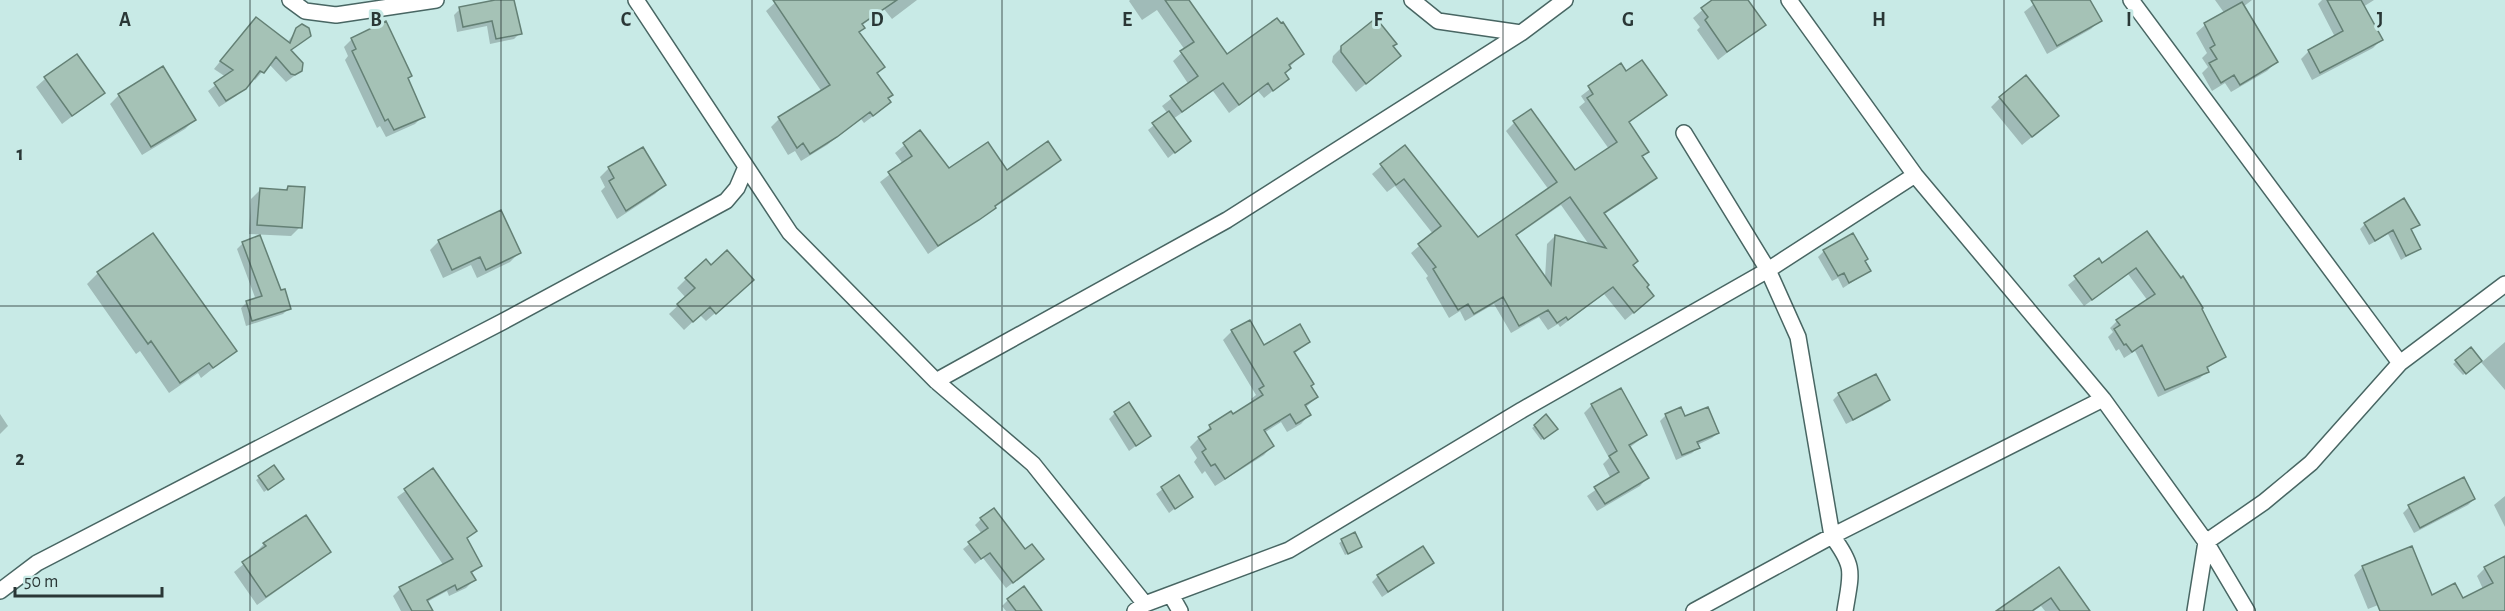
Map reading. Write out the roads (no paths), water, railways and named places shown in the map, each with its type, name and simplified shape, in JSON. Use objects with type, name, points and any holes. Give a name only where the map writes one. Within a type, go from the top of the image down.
[{"type":"street","points":[[290,0],[304,11],[336,15],[436,0]]},
{"type":"street","points":[[637,0],[790,233],[936,381],[1033,464],[1140,608],[1290,550],[1522,410],[1768,270],[1915,175]]},
{"type":"street","points":[[1412,0],[1438,21],[1521,33]]},
{"type":"street","points":[[936,381],[1227,220],[1521,33],[1565,0]]},
{"type":"street","points":[[1789,0],[1915,175],[2103,399],[2206,542],[2247,611]]},
{"type":"street","points":[[2131,0],[2400,363]]},
{"type":"street","points":[[1684,133],[1768,270],[1798,337],[1832,536],[1850,562],[1851,575],[1845,611]]},
{"type":"street","points":[[0,591],[37,563],[530,308],[726,201],[737,188],[746,167]]},
{"type":"street","points":[[2195,611],[2206,542],[2264,502],[2311,463],[2400,363],[2505,284]]},
{"type":"street","points":[[1694,611],[1832,536],[2103,399]]},
{"type":"street","points":[[1171,595],[1180,611]]}]
